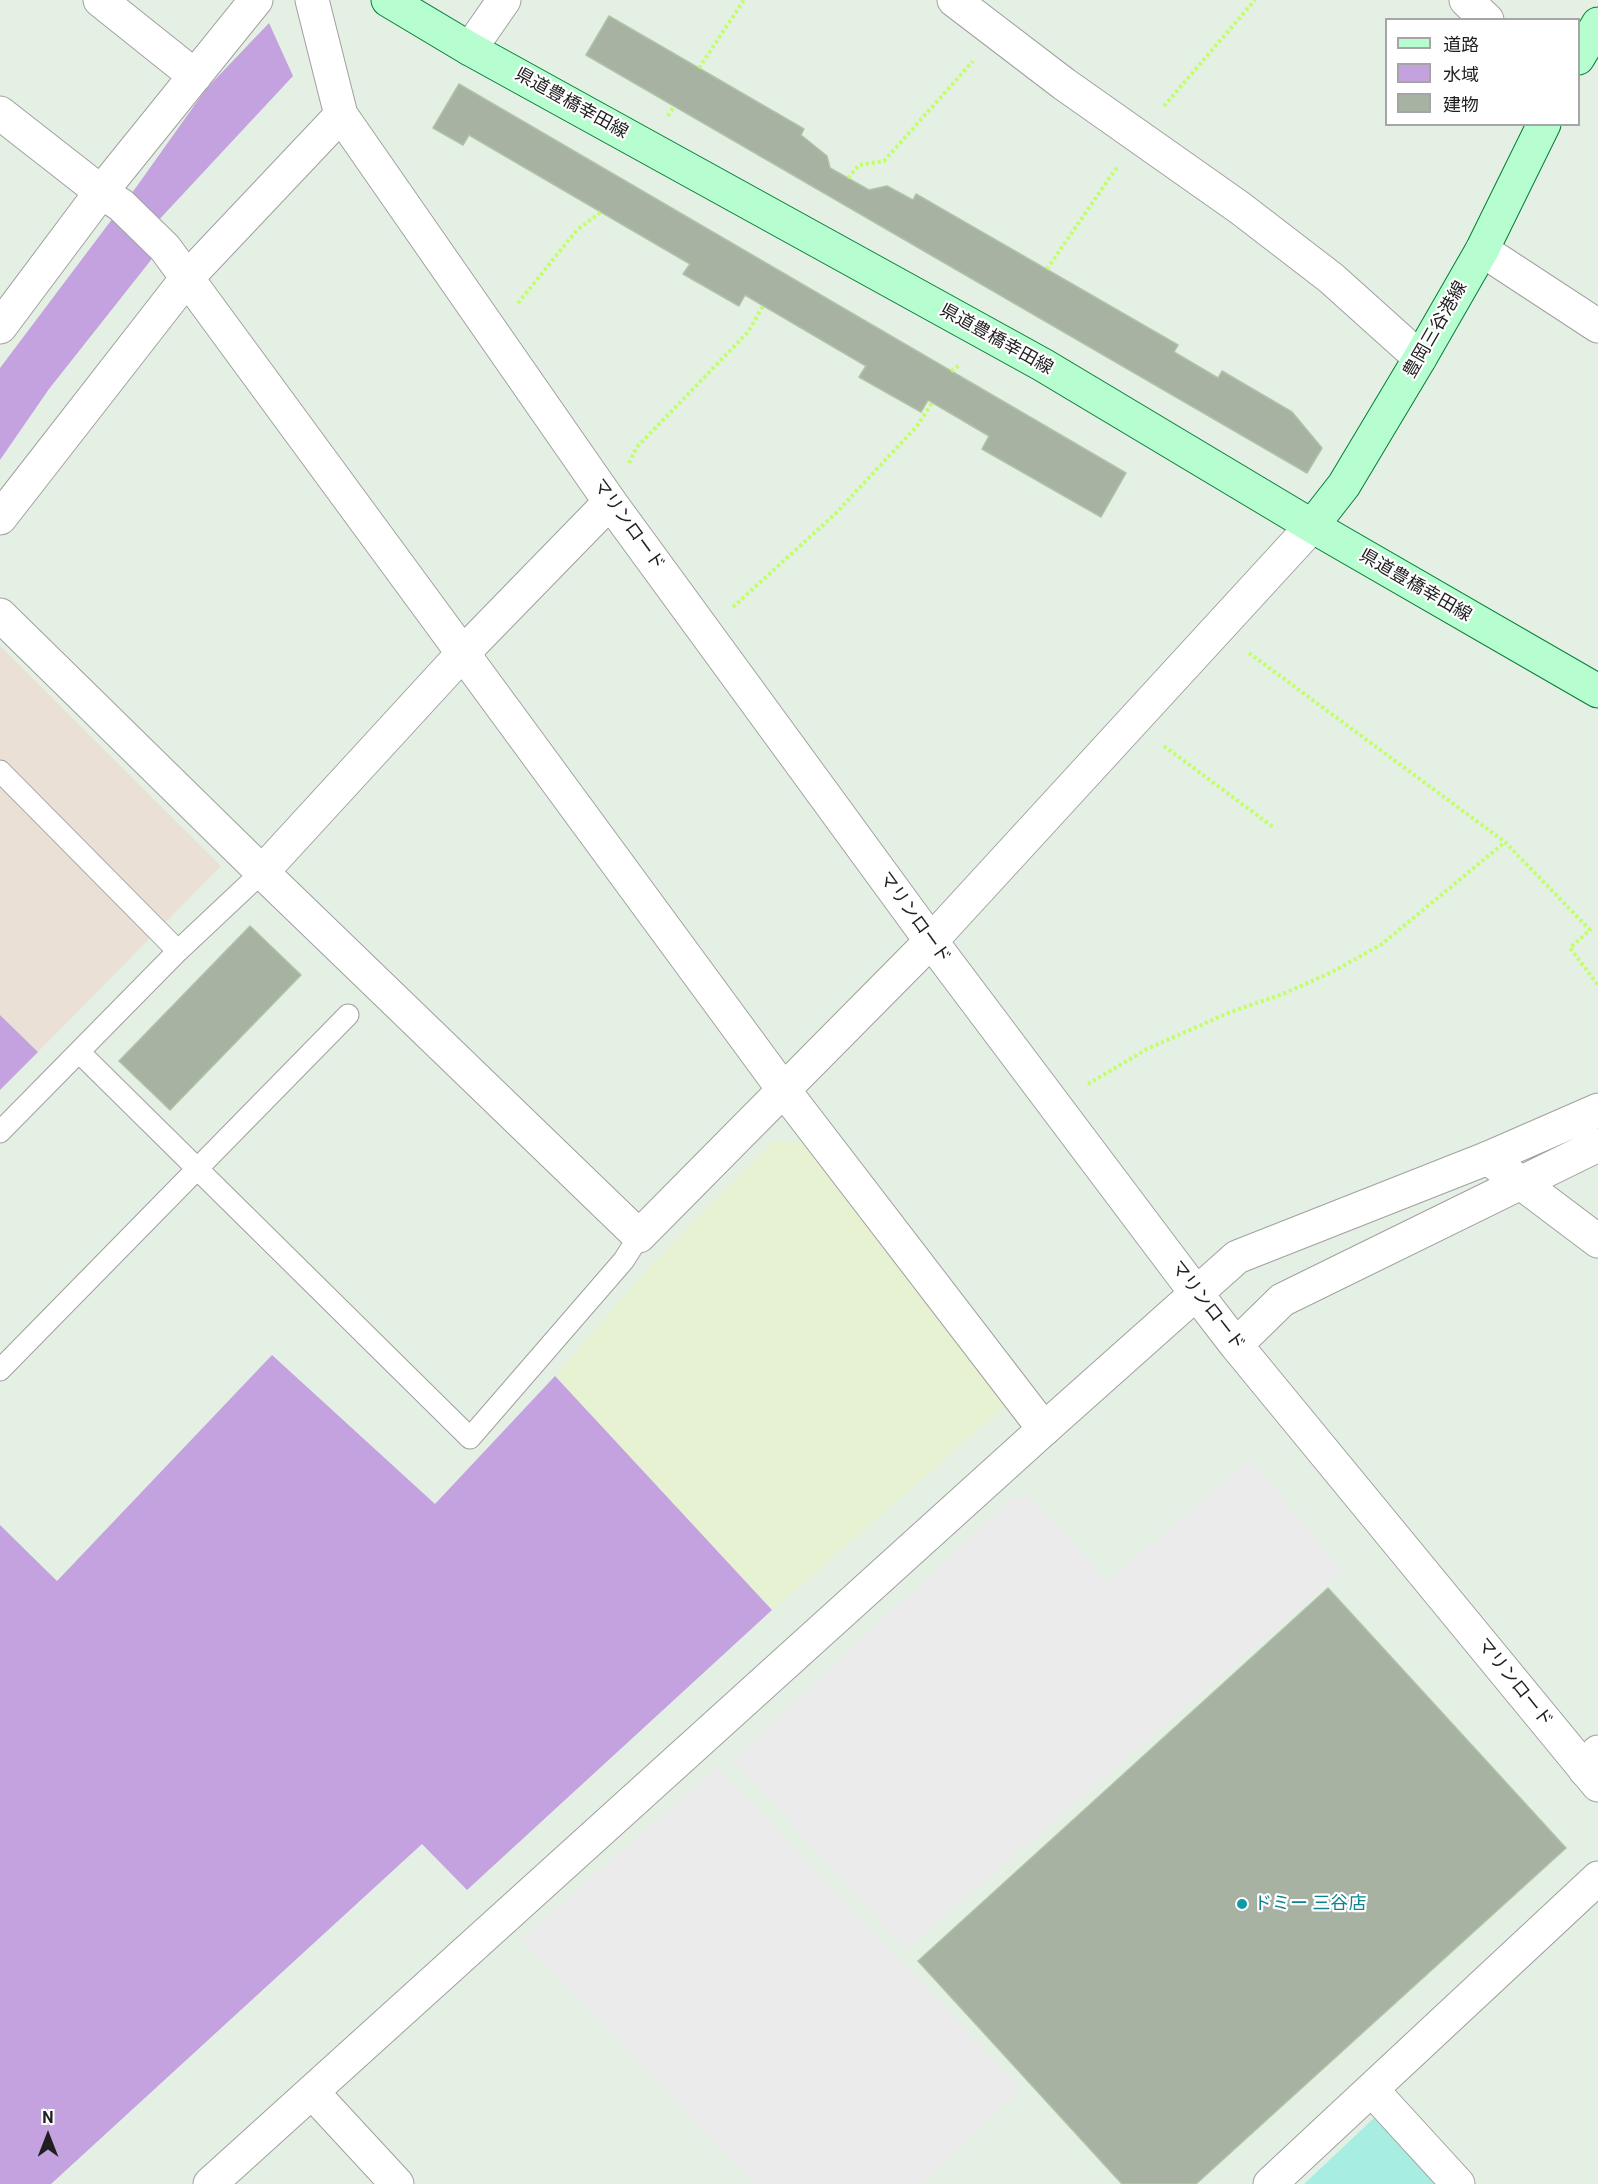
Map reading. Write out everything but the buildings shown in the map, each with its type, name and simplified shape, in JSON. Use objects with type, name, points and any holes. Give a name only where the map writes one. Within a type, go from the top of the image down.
[{"type":"main road","name":"県道豊橋幸田線","points":[[388,0],[470,49],[1026,355],[1312,526],[1598,691]]},
{"type":"main road","points":[[1580,55],[1598,24]]},
{"type":"main road","name":"豊岡三谷港線","points":[[1312,526],[1344,485],[1420,358],[1482,250],[1543,126]]},
{"type":"street","points":[[100,0],[195,76]]},
{"type":"street","points":[[0,327],[111,199],[195,76],[256,0]]},
{"type":"street","name":"マリンロード","points":[[312,0],[341,115],[610,502],[931,941],[1236,1346],[1594,1769]]},
{"type":"street","points":[[470,49],[504,0]]},
{"type":"street","points":[[954,0],[1064,84],[1240,208],[1331,279],[1420,358]]},
{"type":"street","points":[[1466,0],[1485,18]]},
{"type":"street","points":[[0,113],[111,199],[165,248],[783,1089],[1044,1428]]},
{"type":"street","points":[[0,518],[187,278],[341,115]]},
{"type":"street","points":[[1482,250],[1598,326]]},
{"type":"street","points":[[262,872],[464,652],[610,502]]},
{"type":"street","points":[[0,615],[639,1236],[931,941],[1312,526]]},
{"type":"street","points":[[210,2184],[1044,1428],[1237,1257],[1488,1158],[1598,1110]]},
{"type":"street","points":[[1236,1346],[1282,1300],[1598,1144]]},
{"type":"street","points":[[1488,1158],[1598,1241]]},
{"type":"street","points":[[1270,2184],[1598,1878]]},
{"type":"street","points":[[1372,2090],[1458,2184]]},
{"type":"street","points":[[312,2092],[397,2184]]},
{"type":"lane","points":[[0,771],[178,951]]},
{"type":"lane","points":[[0,1132],[178,951],[262,872]]},
{"type":"lane","points":[[0,1370],[348,1015]]},
{"type":"lane","points":[[79,1052],[470,1438],[624,1260],[639,1236]]},
{"type":"path","points":[[699,68],[744,0]]},
{"type":"path","points":[[848,178],[859,165],[884,161],[998,34]]},
{"type":"path","points":[[493,334],[577,230],[601,212]]},
{"type":"path","points":[[610,502],[637,447],[748,332],[763,306]]},
{"type":"path","points":[[706,632],[835,514],[918,426],[932,403]]},
{"type":"path","points":[[1217,630],[1504,842],[1590,930],[1570,948],[1598,985]]},
{"type":"path","points":[[1132,722],[1273,827]]},
{"type":"path","points":[[1053,1104],[1147,1049],[1228,1013],[1295,989],[1332,972],[1382,944],[1504,842]]},
{"type":"shaded area","points":[[0,646],[221,866],[38,1052],[0,1015]]},
{"type":"shaded area","points":[[772,1142],[805,1142],[1007,1404],[772,1610],[555,1376],[644,1273]]},
{"type":"shaded area","points":[[1250,1459],[1343,1572],[905,1950],[733,1759],[1012,1498],[1030,1497],[1108,1581]]},
{"type":"shaded area","points":[[717,1766],[1022,2089],[921,2184],[754,2184],[521,1939]]},
{"type":"shaded area","points":[[1374,2118],[1436,2184],[1304,2184]]},
{"type":"water","points":[[269,23],[293,76],[156,223],[151,260],[49,389],[0,460],[0,368],[137,186],[206,89]]},
{"type":"water","points":[[0,1015],[38,1052],[0,1090]]},
{"type":"water","points":[[272,1355],[435,1504],[555,1376],[772,1610],[467,1890],[422,1844],[51,2184],[0,2184],[0,1525],[57,1581]]},
{"type":"place","name":"ドミー 三谷店","points":[[1242,1904]]}]
